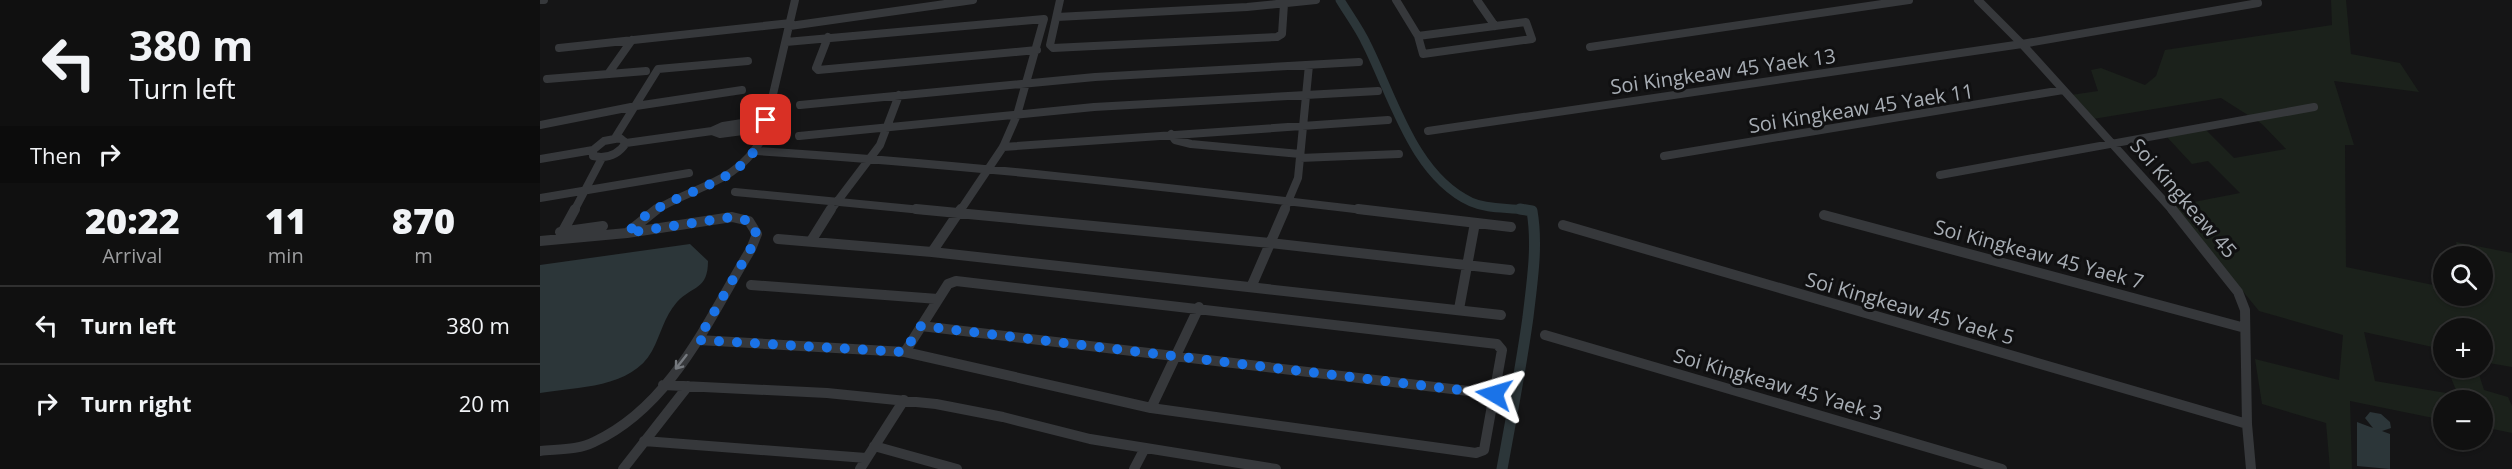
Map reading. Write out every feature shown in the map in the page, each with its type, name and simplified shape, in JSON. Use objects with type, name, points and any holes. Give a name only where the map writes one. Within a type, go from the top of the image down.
[{"type":"street","points":[[627,233],[644,217],[726,176],[756,151],[766,124],[795,0]]},
{"type":"street","points":[[559,48],[838,18],[973,0]]},
{"type":"street","points":[[1060,0],[1050,45],[1053,48],[1266,37],[1282,34],[1284,4]]},
{"type":"street","points":[[1057,16],[1284,4],[1316,0]]},
{"type":"street","points":[[1396,0],[1418,36],[1423,54],[1532,39],[1526,22],[1418,36]]},
{"type":"street","points":[[1477,0],[1495,26]]},
{"type":"street","points":[[1590,46],[1909,0]]},
{"type":"street","name":"Soi Kingkeaw 45","points":[[1978,0],[2022,44],[2114,145],[2224,272],[2238,292],[2245,310],[2247,424],[2251,469]]},
{"type":"street","name":"Soi Kingkeaw 45 Yaek 13","points":[[1428,131],[2022,44],[2258,3]]},
{"type":"street","points":[[785,45],[842,37],[1043,18],[1045,20],[1017,115],[1004,147],[933,252]]},
{"type":"street","points":[[608,74],[632,40]]},
{"type":"street","points":[[827,40],[816,68],[818,70],[1037,50]]},
{"type":"street","points":[[615,138],[658,69],[748,61]]},
{"type":"street","points":[[800,105],[1027,83],[1359,62]]},
{"type":"street","points":[[1252,285],[1298,178],[1309,65]]},
{"type":"street","points":[[547,79],[646,71]]},
{"type":"street","points":[[540,125],[636,106],[742,90]]},
{"type":"street","name":"Soi Kingkeaw 45 Yaek 11","points":[[1664,156],[2063,90]]},
{"type":"street","points":[[799,136],[1112,105],[1378,91]]},
{"type":"street","points":[[811,241],[837,200],[871,158],[888,127],[899,95]]},
{"type":"street","points":[[1940,175],[2251,120],[2314,106]]},
{"type":"street","points":[[1004,147],[1388,120]]},
{"type":"street","points":[[592,150],[593,156],[602,158],[616,154],[626,143],[712,131],[720,134],[766,124]]},
{"type":"street","points":[[1171,134],[1175,140],[1191,144],[1300,156],[1399,154]]},
{"type":"street","points":[[540,159],[592,150],[604,141],[615,138],[623,139],[626,143]]},
{"type":"street","points":[[756,151],[871,158],[989,169],[1511,226]]},
{"type":"street","points":[[563,231],[602,158]]},
{"type":"street","points":[[540,198],[689,173]]},
{"type":"street","points":[[735,192],[1270,243],[1510,270]]},
{"type":"street","name":"Soi Kingkeaw 45 Yaek 7","points":[[1824,215],[2245,328]]},
{"type":"street","points":[[540,241],[627,233],[732,217],[749,221],[756,229],[754,243],[698,340],[663,385],[629,423],[592,443],[540,451]]},
{"type":"street","points":[[1459,309],[1475,223]]},
{"type":"street","name":"Soi Kingkeaw 45 Yaek 5","points":[[1563,225],[2247,424]]},
{"type":"street","points":[[540,236],[603,226]]},
{"type":"street","points":[[778,238],[1252,285],[1501,315]]},
{"type":"street","points":[[698,340],[904,352],[1151,408],[1476,453],[1484,450],[1502,350],[1497,344],[956,281],[948,284],[904,352]]},
{"type":"street","points":[[751,285],[938,299]]},
{"type":"street","points":[[1151,408],[1199,308]]},
{"type":"street","points":[[921,326],[1175,354],[1494,394]]},
{"type":"street","name":"Soi Kingkeaw 45 Yaek 3","points":[[1545,334],[2002,469]]},
{"type":"street","points":[[663,385],[904,400],[970,410],[1090,439],[1276,469]]},
{"type":"street","points":[[623,469],[688,386]]},
{"type":"street","points":[[860,469],[904,400]]},
{"type":"street","points":[[644,441],[866,458]]},
{"type":"street","points":[[874,446],[957,469]]},
{"type":"street","points":[[1134,469],[1144,448]]},
{"type":"shaded area","points":[[2331,0],[2346,0],[2351,54],[2400,63],[2419,92],[2334,81],[2354,145],[2345,145],[2346,267],[2433,285],[2433,306],[2493,306],[2493,249],[2512,253],[2512,367],[2493,364],[2493,318],[2433,318],[2433,347],[2364,332],[2375,381],[2433,391],[2433,418],[2350,401],[2352,469],[2330,469],[2326,423],[2262,404],[2255,359],[2339,380],[2343,335],[2259,311],[2173,206],[2240,193],[2208,161],[2192,164],[2166,136],[2206,130],[2234,158],[2286,149],[2262,124],[2221,98],[2093,119],[2071,95],[2098,91],[2091,70],[2101,68],[2145,85],[2156,76],[2165,50],[2332,25]]},
{"type":"shaded area","points":[[2456,242],[2476,246],[2457,246]]},
{"type":"shaded area","points":[[690,244],[708,261],[705,277],[698,286],[677,302],[652,351],[643,363],[618,379],[602,384],[540,393],[540,265]]},
{"type":"shaded area","points":[[2451,378],[2480,378],[2484,390],[2456,390]]},
{"type":"shaded area","points":[[2493,393],[2508,397],[2512,406],[2512,433],[2493,429]]},
{"type":"shaded area","points":[[2370,412],[2381,414],[2390,422],[2391,428],[2382,431],[2390,434],[2390,469],[2357,466],[2357,422],[2373,428],[2365,418]]},
{"type":"waterway","points":[[1340,0],[1363,37],[1407,132],[1419,154],[1434,173],[1451,190],[1471,202],[1485,206],[1530,211]]},
{"type":"waterway","points":[[1502,469],[1525,336],[1534,264],[1532,211],[1520,209]]},
{"type":"route","points":[[766,120],[763,137],[756,151],[741,165],[726,176],[644,217],[627,233],[732,217],[749,221],[756,229],[754,243],[698,340],[904,352],[921,326],[1175,354],[1494,394]]}]
